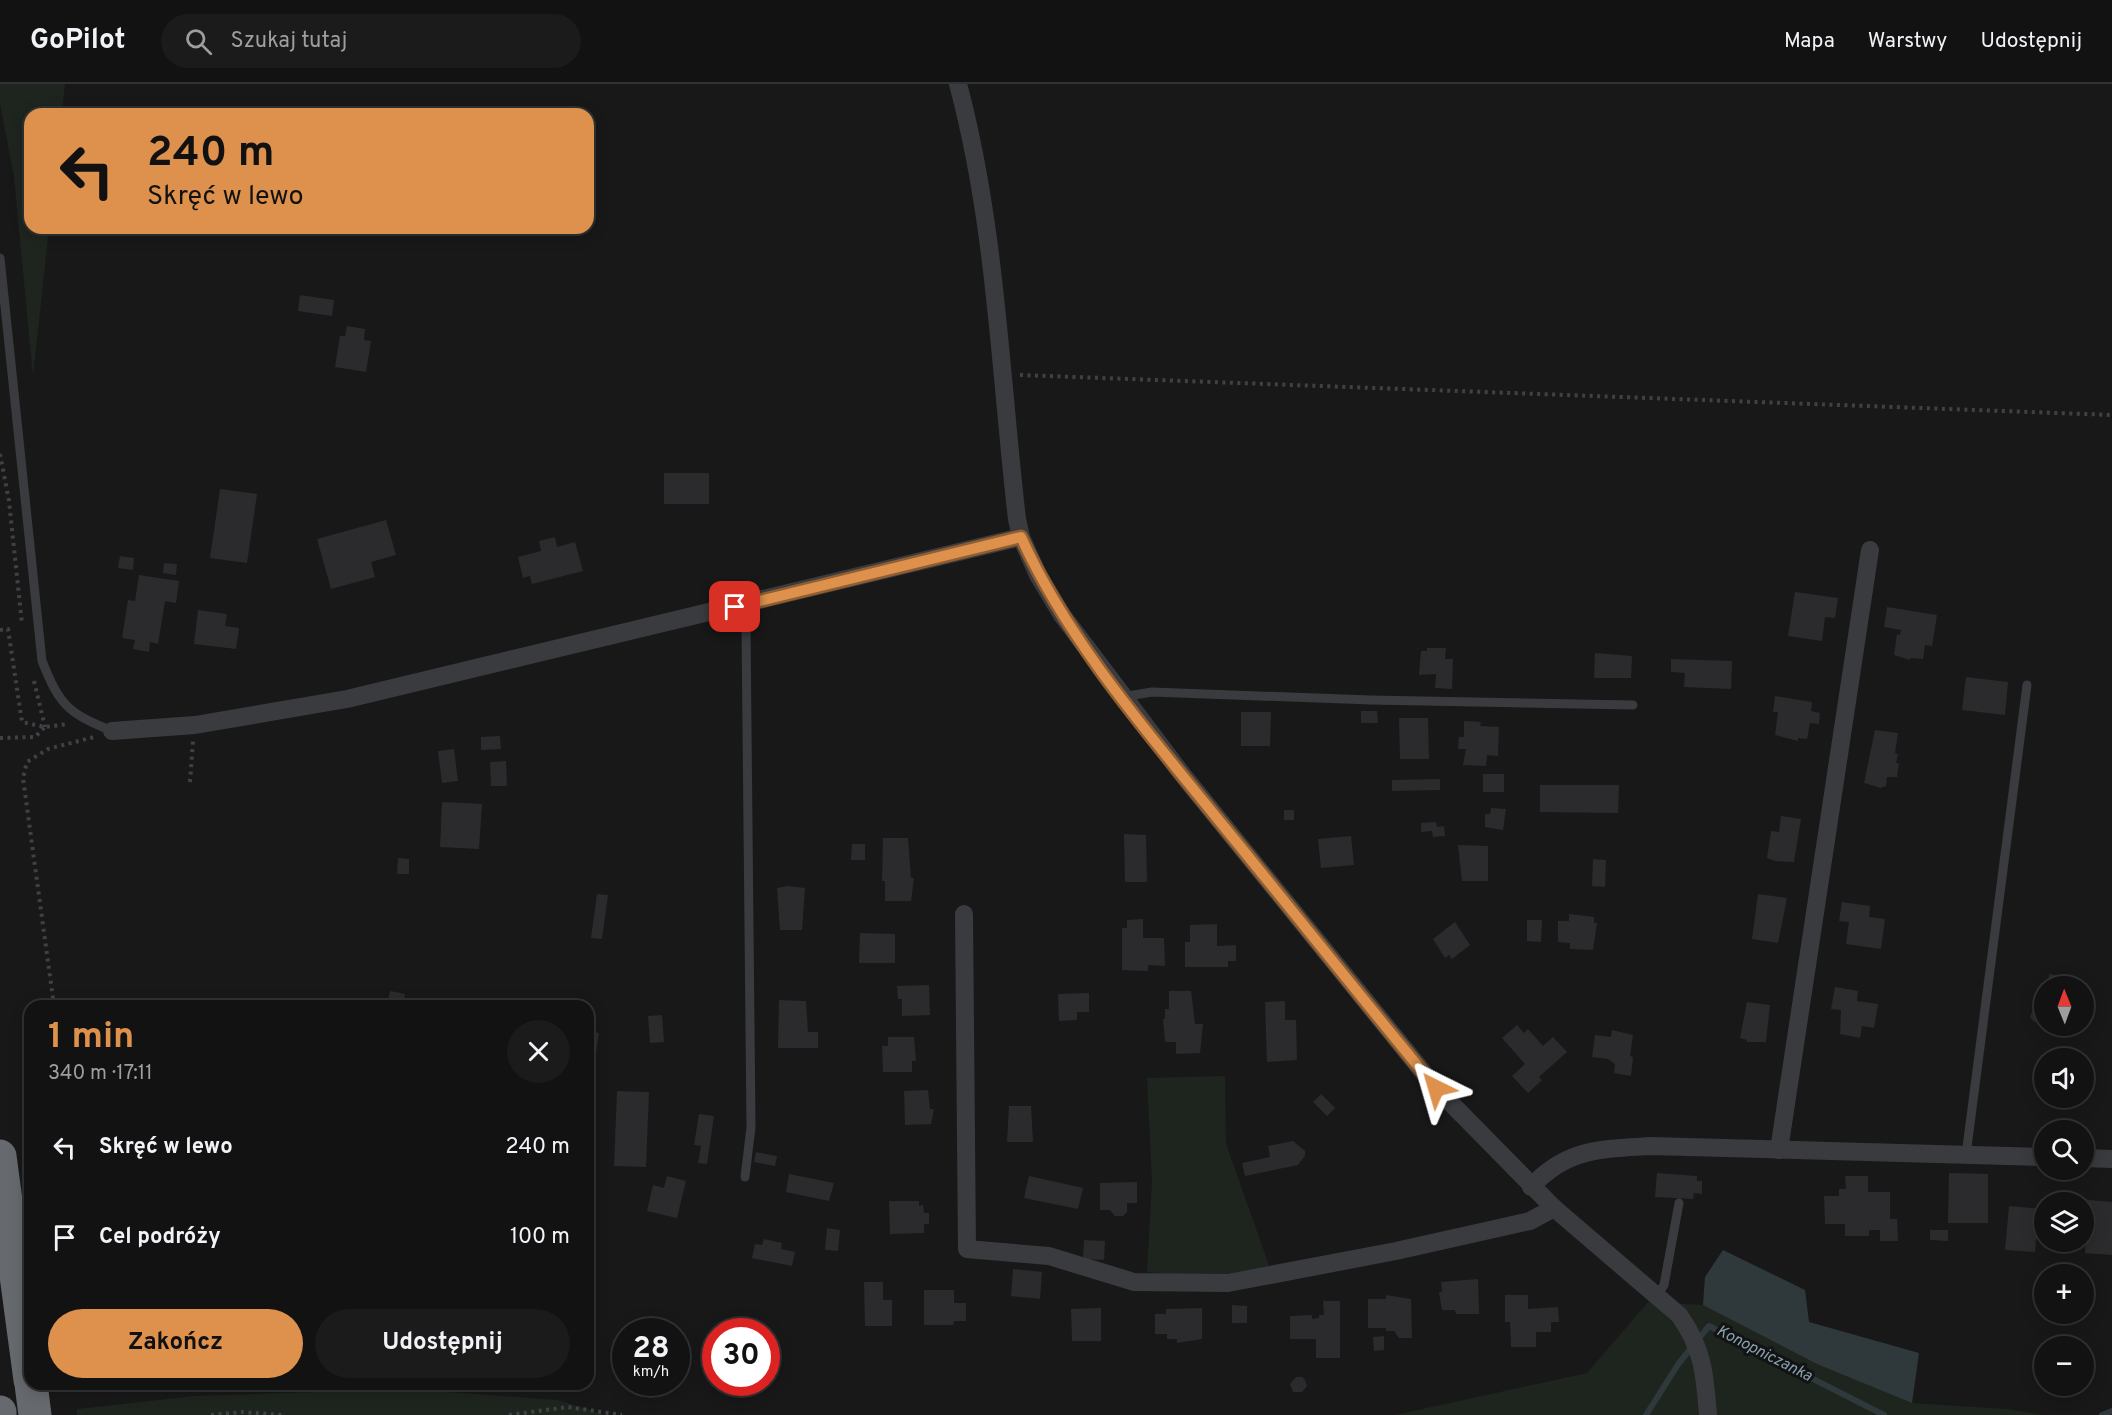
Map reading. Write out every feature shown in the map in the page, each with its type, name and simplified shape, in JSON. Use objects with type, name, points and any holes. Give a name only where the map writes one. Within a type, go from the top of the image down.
[{"type":"highway","points":[[0,1156],[24,1337]]},
{"type":"highway","points":[[31,1390],[35,1415]]},
{"type":"street","points":[[958,84],[977,162],[990,243],[1002,375],[1021,537],[1038,575],[1062,615],[1122,697],[1436,1088],[1531,1187],[1679,1315],[1692,1333],[1700,1351],[1708,1415]]},
{"type":"street","points":[[112,731],[195,725],[347,699],[1021,537]]},
{"type":"street","points":[[1779,1150],[1870,550]]},
{"type":"street","points":[[964,914],[967,1249],[1049,1256],[1134,1282],[1228,1283],[1396,1251],[1530,1221],[1554,1208]]},
{"type":"street","points":[[1531,1187],[1559,1162],[1594,1149],[1651,1146],[2034,1157]]},
{"type":"street","points":[[2094,1158],[2112,1159]]},
{"type":"lane","points":[[0,258],[42,661],[52,687],[66,706],[78,717],[112,731]]},
{"type":"lane","points":[[744,1177],[751,1127],[746,627],[756,602]]},
{"type":"lane","points":[[1966,1155],[2027,685]]},
{"type":"lane","points":[[1122,697],[1152,692],[1371,700],[1632,705]]},
{"type":"lane","points":[[1656,1297],[1664,1285],[1679,1203]]},
{"type":"path","points":[[1002,375],[2112,415]]},
{"type":"path","points":[[0,630],[8,629],[22,722],[45,727],[35,737],[0,738]]},
{"type":"path","points":[[190,782],[195,725]]},
{"type":"path","points":[[53,1000],[23,778],[27,762],[48,749],[76,743],[112,731]]},
{"type":"path","points":[[509,1415],[568,1407],[622,1415]]},
{"type":"path","points":[[211,1415],[243,1413],[282,1415]]},
{"type":"shaded area","points":[[0,84],[65,84],[63,108],[24,108],[24,234],[48,234],[33,377],[14,177],[0,103]]},
{"type":"shaded area","points":[[1225,1076],[1226,1144],[1270,1268],[1221,1278],[1147,1272],[1152,1182],[1147,1078]]},
{"type":"shaded area","points":[[1723,1250],[1805,1290],[1809,1322],[1919,1353],[1912,1403],[1817,1364],[1703,1305],[1705,1277]]},
{"type":"shaded area","points":[[1648,1302],[1703,1305],[1912,1403],[2007,1409],[2043,1415],[1395,1415],[1587,1373]]},
{"type":"shaded area","points":[[422,1390],[558,1400],[605,1415],[77,1415],[77,1409],[194,1396]]},
{"type":"building","points":[[300,295],[334,300],[332,316],[298,311]]},
{"type":"building","points":[[347,326],[365,329],[364,340],[371,341],[366,372],[335,367],[340,336],[345,336]]},
{"type":"building","points":[[664,473],[709,473],[709,504],[664,504]]},
{"type":"building","points":[[220,489],[257,494],[247,563],[210,558]]},
{"type":"building","points":[[386,520],[396,555],[371,562],[375,577],[331,589],[317,539]]},
{"type":"building","points":[[555,537],[557,547],[575,542],[583,571],[532,584],[530,576],[523,578],[518,557],[541,551],[539,541]]},
{"type":"building","points":[[120,556],[134,558],[133,570],[118,568]]},
{"type":"building","points":[[164,563],[177,564],[176,575],[163,573]]},
{"type":"building","points":[[139,575],[179,581],[176,603],[165,601],[158,644],[150,642],[149,652],[133,649],[135,640],[122,638],[128,600],[135,601]]},
{"type":"building","points":[[1795,592],[1838,598],[1835,618],[1825,617],[1822,641],[1788,636]]},
{"type":"building","points":[[1887,607],[1937,615],[1932,646],[1925,645],[1923,659],[1910,658],[1910,660],[1894,655],[1897,634],[1900,635],[1901,630],[1884,627]]},
{"type":"building","points":[[198,610],[227,614],[225,626],[239,628],[236,649],[194,644]]},
{"type":"building","points":[[1427,648],[1446,648],[1445,659],[1453,659],[1452,689],[1435,688],[1436,674],[1419,675],[1421,651],[1427,651]]},
{"type":"building","points":[[1595,653],[1632,656],[1631,678],[1594,678]]},
{"type":"building","points":[[1671,659],[1732,661],[1731,689],[1684,687],[1685,673],[1671,672]]},
{"type":"building","points":[[1966,677],[2008,682],[2005,715],[1962,710]]},
{"type":"building","points":[[1775,696],[1812,702],[1811,711],[1820,713],[1819,724],[1810,723],[1807,739],[1798,738],[1798,741],[1775,735],[1778,712],[1773,712]]},
{"type":"building","points":[[1361,711],[1377,711],[1378,723],[1361,723]]},
{"type":"building","points":[[1241,712],[1271,712],[1270,746],[1241,746]]},
{"type":"building","points":[[1399,718],[1428,718],[1429,759],[1400,759]]},
{"type":"building","points":[[1464,721],[1481,722],[1480,726],[1499,727],[1498,756],[1487,755],[1486,766],[1463,765],[1466,749],[1458,749],[1459,737],[1464,737]]},
{"type":"building","points":[[1875,730],[1898,733],[1895,753],[1898,754],[1896,763],[1899,763],[1897,777],[1887,777],[1886,786],[1881,788],[1864,783]]},
{"type":"building","points":[[500,736],[501,749],[481,750],[481,737]]},
{"type":"building","points":[[454,749],[458,781],[442,783],[438,751]]},
{"type":"building","points":[[506,761],[507,786],[491,786],[490,762]]},
{"type":"building","points":[[1483,774],[1504,774],[1504,792],[1483,792]]},
{"type":"building","points":[[1440,779],[1440,790],[1392,791],[1392,780]]},
{"type":"building","points":[[1540,785],[1619,785],[1618,813],[1540,812]]},
{"type":"building","points":[[442,802],[482,804],[479,849],[440,847]]},
{"type":"building","points":[[1491,808],[1506,809],[1503,830],[1485,827],[1485,814],[1490,814]]},
{"type":"building","points":[[1284,810],[1294,810],[1294,820],[1284,820]]},
{"type":"building","points":[[1781,816],[1801,819],[1794,862],[1767,858],[1771,831],[1779,832]]},
{"type":"building","points":[[1436,822],[1437,827],[1444,826],[1445,836],[1433,837],[1432,831],[1421,832],[1421,823]]},
{"type":"building","points":[[1124,834],[1146,835],[1147,882],[1125,882]]},
{"type":"building","points":[[1351,836],[1354,865],[1321,868],[1318,839]]},
{"type":"building","points":[[883,838],[908,838],[911,878],[914,878],[911,901],[885,901],[885,881],[882,881]]},
{"type":"building","points":[[852,844],[865,844],[865,860],[851,860]]},
{"type":"building","points":[[1458,845],[1488,846],[1488,881],[1462,881]]},
{"type":"building","points":[[398,858],[409,859],[409,874],[397,874]]},
{"type":"building","points":[[1593,859],[1606,860],[1605,887],[1592,886]]},
{"type":"building","points":[[788,886],[805,888],[802,930],[780,930],[777,888]]},
{"type":"building","points":[[597,894],[608,895],[602,939],[591,938]]},
{"type":"building","points":[[1758,894],[1787,898],[1778,943],[1752,939]]},
{"type":"building","points":[[1842,902],[1870,906],[1869,917],[1885,919],[1881,949],[1846,944],[1849,922],[1839,921]]},
{"type":"building","points":[[1569,914],[1594,917],[1594,923],[1597,923],[1593,950],[1570,949],[1570,943],[1558,942],[1558,921],[1569,921]]},
{"type":"building","points":[[1143,919],[1143,938],[1164,938],[1165,966],[1148,965],[1148,971],[1122,970],[1122,928],[1127,928],[1127,920]]},
{"type":"building","points":[[1527,920],[1542,920],[1541,942],[1527,941]]},
{"type":"building","points":[[1455,922],[1470,945],[1452,959],[1449,955],[1445,958],[1433,939]]},
{"type":"building","points":[[1217,924],[1217,946],[1236,945],[1236,961],[1228,961],[1228,967],[1185,967],[1185,942],[1190,942],[1190,925]]},
{"type":"building","points":[[860,933],[895,934],[895,963],[859,963]]},
{"type":"building","points":[[929,985],[930,1015],[902,1016],[902,999],[898,999],[897,986]]},
{"type":"building","points":[[1835,987],[1858,991],[1857,1001],[1878,1004],[1874,1028],[1862,1026],[1860,1038],[1840,1034],[1841,1010],[1831,1009]]},
{"type":"building","points":[[390,991],[405,994],[404,1000],[388,1000]]},
{"type":"building","points":[[1169,991],[1191,991],[1195,1024],[1203,1024],[1200,1053],[1176,1054],[1176,1042],[1165,1042],[1163,1019],[1165,1019],[1165,1009],[1169,1009]]},
{"type":"building","points":[[1089,993],[1089,1012],[1077,1012],[1077,1020],[1059,1021],[1058,994]]},
{"type":"building","points":[[779,1000],[806,1001],[808,1032],[818,1032],[818,1048],[778,1048]]},
{"type":"building","points":[[1285,1001],[1285,1020],[1296,1020],[1297,1060],[1267,1062],[1265,1002]]},
{"type":"building","points":[[1747,1002],[1770,1005],[1766,1042],[1747,1042],[1740,1038]]},
{"type":"building","points":[[2034,1007],[2034,1022],[2030,1017]]},
{"type":"building","points":[[662,1015],[664,1042],[650,1043],[648,1016]]},
{"type":"building","points":[[1517,1025],[1524,1033],[1528,1029],[1543,1046],[1553,1037],[1567,1052],[1539,1077],[1542,1080],[1528,1093],[1512,1076],[1525,1064],[1502,1038]]},
{"type":"building","points":[[1612,1030],[1633,1035],[1630,1056],[1633,1057],[1631,1076],[1614,1073],[1615,1064],[1608,1059],[1592,1057],[1595,1035],[1611,1037]]},
{"type":"building","points":[[594,1032],[599,1033],[594,1065]]},
{"type":"building","points":[[888,1037],[914,1037],[916,1061],[912,1061],[912,1072],[883,1072],[882,1046],[888,1046]]},
{"type":"building","points":[[928,1090],[930,1109],[934,1109],[931,1124],[905,1125],[904,1091]]},
{"type":"building","points":[[617,1091],[649,1092],[646,1167],[614,1166]]},
{"type":"building","points":[[1321,1094],[1335,1108],[1327,1116],[1313,1102]]},
{"type":"building","points":[[1009,1106],[1031,1106],[1033,1142],[1007,1142]]},
{"type":"building","points":[[699,1114],[714,1116],[707,1164],[698,1163],[701,1146],[694,1145]]},
{"type":"building","points":[[1293,1141],[1305,1151],[1305,1156],[1298,1165],[1245,1176],[1242,1163],[1270,1157],[1268,1146]]},
{"type":"building","points":[[756,1152],[777,1156],[775,1166],[754,1162]]},
{"type":"building","points":[[1657,1173],[1697,1176],[1697,1181],[1702,1181],[1702,1194],[1694,1193],[1693,1199],[1655,1197]]},
{"type":"building","points":[[1949,1173],[1988,1174],[1988,1223],[1948,1223]]},
{"type":"building","points":[[789,1174],[834,1183],[829,1201],[786,1192]]},
{"type":"building","points":[[667,1176],[686,1181],[677,1218],[647,1211],[653,1185],[664,1188]]},
{"type":"building","points":[[1029,1176],[1083,1188],[1078,1209],[1024,1198]]},
{"type":"building","points":[[1845,1176],[1868,1176],[1868,1192],[1890,1192],[1890,1219],[1897,1219],[1898,1241],[1880,1241],[1880,1230],[1869,1230],[1869,1236],[1845,1236],[1845,1224],[1825,1224],[1824,1196],[1839,1196],[1839,1189],[1846,1189]]},
{"type":"building","points":[[1137,1182],[1137,1203],[1127,1203],[1127,1212],[1123,1216],[1115,1216],[1110,1210],[1100,1210],[1100,1183]]},
{"type":"building","points":[[2094,1200],[2112,1202],[2112,1255],[2085,1253],[2094,1252]]},
{"type":"building","points":[[889,1201],[919,1201],[919,1206],[923,1205],[924,1213],[929,1213],[929,1224],[924,1224],[924,1233],[890,1234]]},
{"type":"building","points":[[2009,1206],[2034,1208],[2034,1252],[2005,1250]]},
{"type":"building","points":[[827,1228],[840,1230],[838,1251],[825,1250]]},
{"type":"building","points":[[1930,1230],[1948,1230],[1948,1241],[1930,1240]]},
{"type":"building","points":[[764,1239],[782,1243],[781,1249],[795,1252],[792,1266],[752,1258],[755,1244],[762,1245]]},
{"type":"building","points":[[1084,1240],[1105,1241],[1104,1260],[1083,1259]]},
{"type":"building","points":[[1013,1269],[1042,1272],[1040,1299],[1011,1296]]},
{"type":"building","points":[[1478,1279],[1479,1314],[1456,1314],[1455,1310],[1442,1310],[1439,1292],[1442,1292],[1441,1282]]},
{"type":"building","points":[[864,1282],[883,1282],[883,1300],[892,1300],[892,1326],[865,1326]]},
{"type":"building","points":[[924,1290],[954,1290],[954,1303],[966,1303],[966,1321],[954,1321],[953,1325],[924,1325]]},
{"type":"building","points":[[1386,1295],[1411,1299],[1412,1338],[1399,1338],[1394,1331],[1386,1331],[1386,1328],[1368,1328],[1368,1299],[1386,1299]]},
{"type":"building","points":[[1505,1295],[1528,1295],[1528,1309],[1558,1307],[1559,1322],[1551,1322],[1551,1332],[1536,1332],[1536,1347],[1511,1347],[1510,1322],[1505,1322]]},
{"type":"building","points":[[1323,1301],[1340,1301],[1340,1358],[1316,1358],[1316,1339],[1290,1339],[1290,1316],[1312,1315],[1312,1319],[1319,1318],[1319,1315],[1324,1315]]},
{"type":"building","points":[[1232,1305],[1247,1306],[1247,1323],[1232,1323]]},
{"type":"building","points":[[1101,1308],[1101,1341],[1072,1341],[1071,1309]]},
{"type":"building","points":[[1202,1308],[1202,1339],[1177,1343],[1177,1339],[1167,1339],[1167,1334],[1155,1334],[1155,1314],[1166,1314],[1166,1309]]},
{"type":"building","points":[[1384,1336],[1384,1350],[1374,1351],[1373,1337]]},
{"type":"building","points":[[1296,1377],[1302,1377],[1305,1380],[1307,1386],[1302,1392],[1293,1392],[1290,1384]]},
{"type":"waterway","name":"Konopniczanka","points":[[1646,1415],[1679,1363],[1709,1326],[1884,1415]]},
{"type":"waterway","name":"Konopniczanka","points":[[2102,1415],[2112,1411]]},
{"type":"route","points":[[735,607],[1021,537],[1038,575],[1062,615],[1122,697],[1198,795],[1436,1088]]}]
